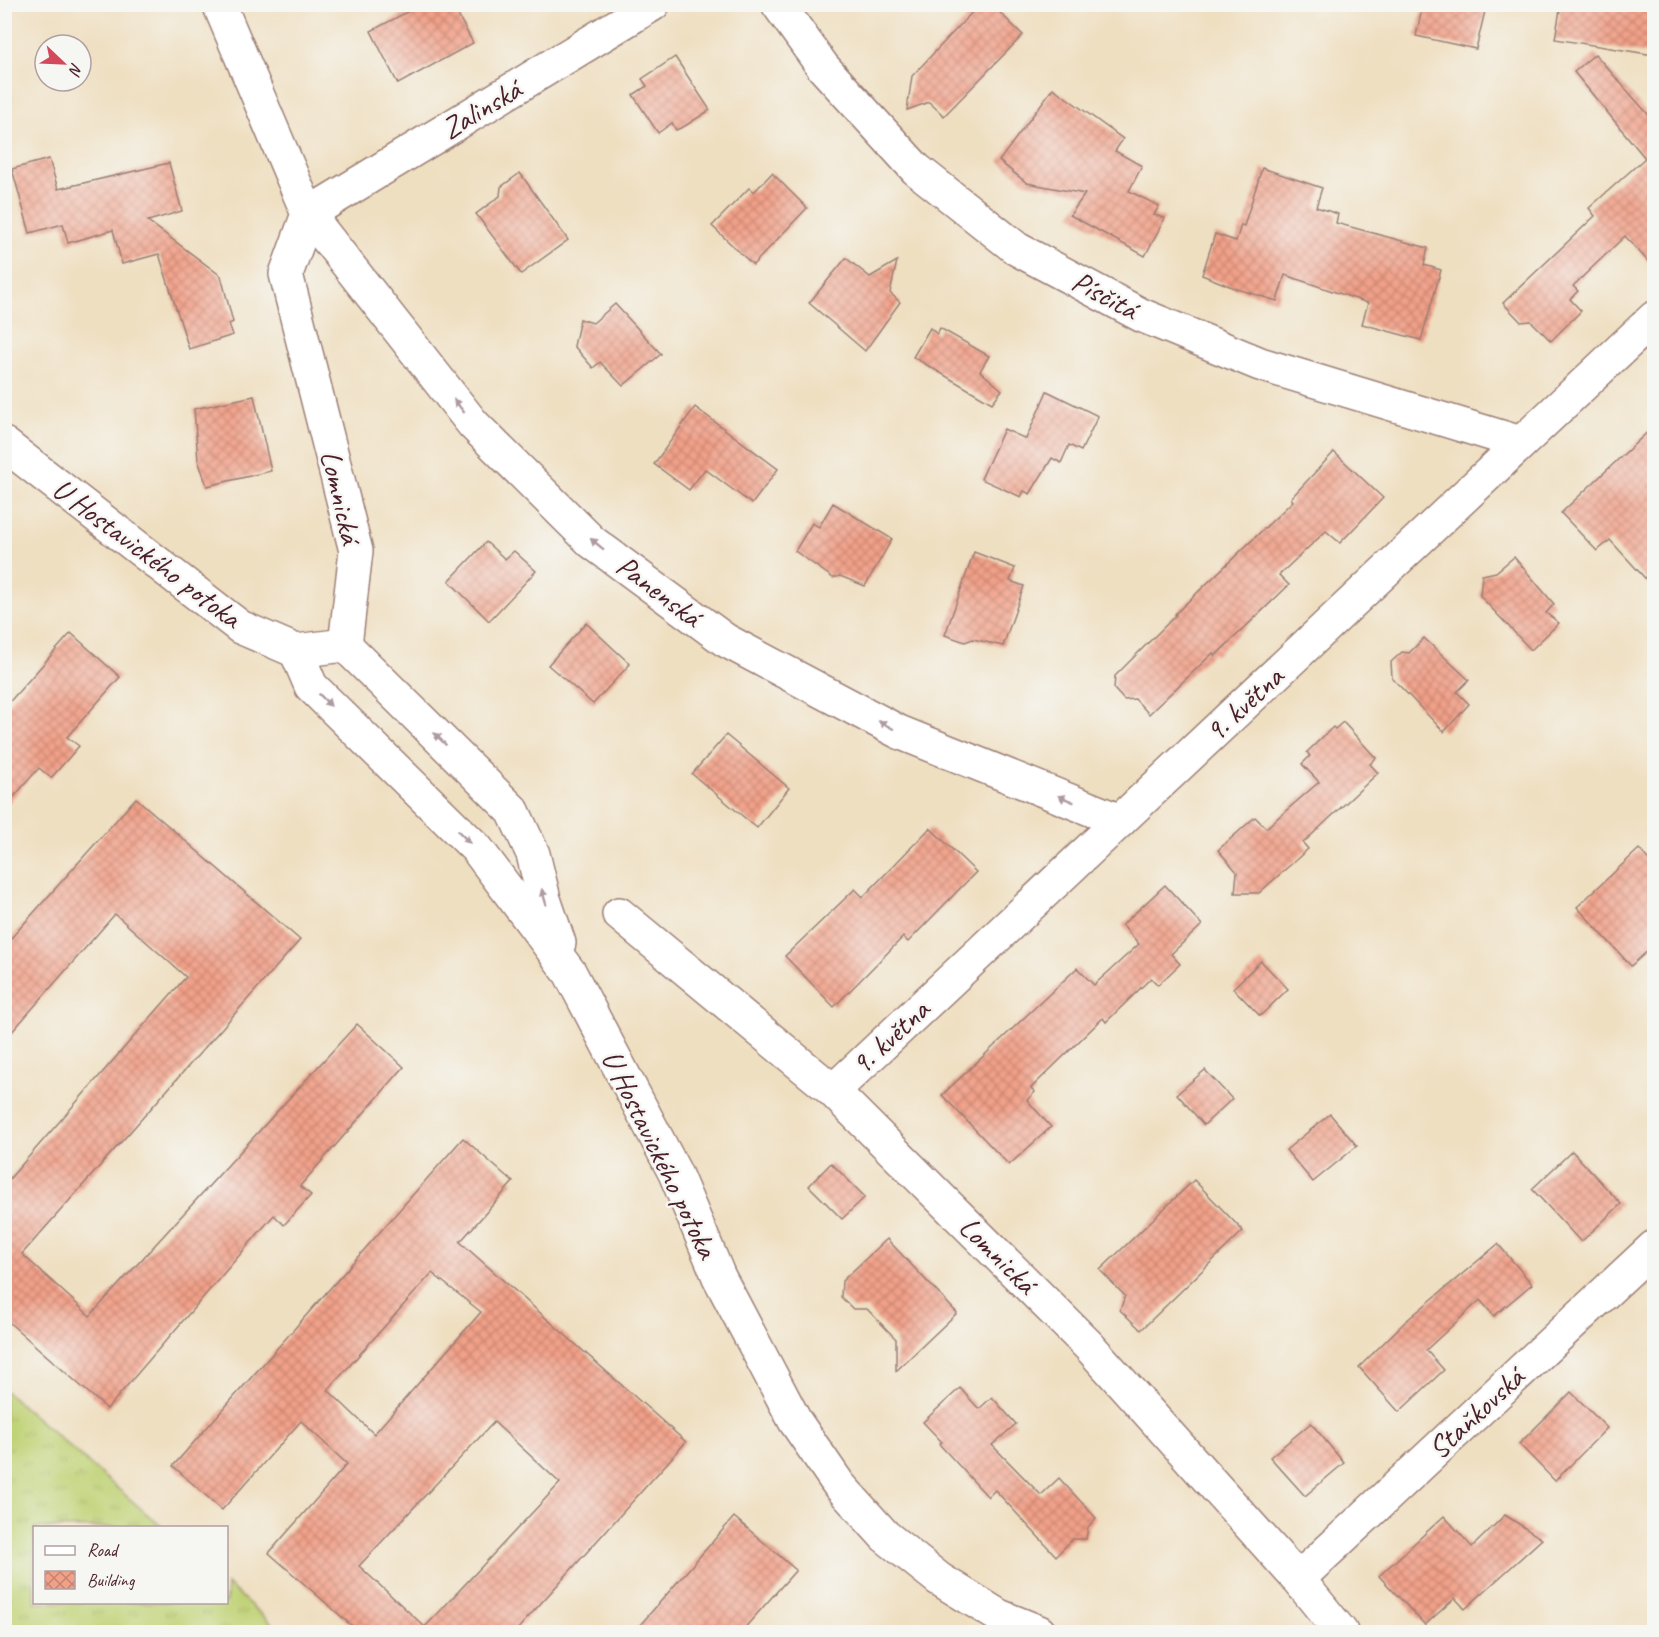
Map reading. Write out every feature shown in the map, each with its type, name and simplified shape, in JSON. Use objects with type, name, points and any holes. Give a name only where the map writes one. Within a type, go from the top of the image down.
[{"type":"street","points":[[219,4],[308,214]]},
{"type":"street","name":"Zalinská","points":[[308,214],[653,4]]},
{"type":"street","name":"Písčitá","points":[[778,4],[823,67],[916,169],[1017,249],[1141,315],[1260,364],[1521,444]]},
{"type":"street","name":"Lomnická","points":[[308,214],[286,274],[356,551],[345,645]]},
{"type":"street","name":"Panenská","points":[[308,214],[473,424],[592,542],[736,646],[899,732],[1120,821]]},
{"type":"street","name":"9. května","points":[[833,1091],[1654,318]]},
{"type":"street","name":"U Hostavického potoka","points":[[4,444],[240,627],[296,651],[311,686],[477,849],[570,973],[675,1173],[719,1277],[795,1421],[839,1485],[885,1536],[939,1580],[999,1616],[1039,1632]]},
{"type":"street","points":[[296,651],[345,645],[513,811],[533,854],[544,899],[570,973]]},
{"type":"street","name":"Lomnická","points":[[619,914],[833,1091],[1089,1346],[1298,1579],[1341,1632]]},
{"type":"street","name":"Staňkovská","points":[[1298,1579],[1654,1247]]},
{"type":"green space","points":[[4,1390],[161,1526],[33,1526],[33,1604],[228,1604],[228,1585],[281,1632],[5,1632]]},
{"type":"building","points":[[422,4],[452,4],[473,43],[398,84],[371,31]]},
{"type":"building","points":[[980,4],[991,4],[1023,35],[944,116],[929,102],[907,110],[912,76]]},
{"type":"building","points":[[1423,4],[1478,4],[1477,9],[1485,11],[1476,49],[1416,36]]},
{"type":"building","points":[[1561,4],[1654,4],[1654,55],[1555,39]]},
{"type":"building","points":[[1595,54],[1654,121],[1654,268],[1625,236],[1573,286],[1578,291],[1570,299],[1581,311],[1551,341],[1531,321],[1521,322],[1503,303],[1595,216],[1589,208],[1645,158],[1574,72]]},
{"type":"building","points":[[675,57],[710,110],[676,130],[672,123],[658,133],[633,95],[647,86],[642,79]]},
{"type":"building","points":[[1053,88],[1123,139],[1115,151],[1142,166],[1129,191],[1159,206],[1154,215],[1165,218],[1145,256],[1070,215],[1085,194],[1027,183],[999,161]]},
{"type":"building","points":[[49,159],[58,189],[169,163],[182,211],[148,221],[221,276],[233,322],[229,324],[233,335],[189,349],[159,254],[122,264],[113,230],[68,243],[63,224],[30,233],[12,169]]},
{"type":"building","points":[[1262,168],[1322,188],[1316,207],[1338,214],[1336,223],[1428,248],[1424,265],[1441,270],[1421,340],[1362,324],[1368,303],[1285,275],[1277,301],[1202,275],[1215,234],[1236,241],[1241,225],[1244,226]]},
{"type":"building","points":[[520,173],[568,240],[521,274],[476,214],[500,196],[501,187]]},
{"type":"building","points":[[772,173],[807,208],[753,265],[712,226],[749,188],[754,192]]},
{"type":"building","points":[[846,258],[870,277],[897,261],[890,293],[900,302],[865,351],[809,303]]},
{"type":"building","points":[[615,304],[661,354],[623,386],[600,362],[593,368],[574,346],[580,319],[593,323]]},
{"type":"building","points":[[930,328],[937,334],[940,328],[989,356],[980,371],[1002,390],[992,403],[913,357]]},
{"type":"building","points":[[1047,391],[1098,416],[1081,451],[1069,445],[1061,463],[1052,458],[1030,494],[1024,491],[1021,497],[981,479],[1004,429],[1026,439]]},
{"type":"building","points":[[254,396],[271,471],[207,486],[198,460],[194,409]]},
{"type":"building","points":[[695,407],[778,469],[752,504],[705,469],[689,490],[654,464]]},
{"type":"building","points":[[1654,426],[1654,588],[1610,540],[1597,551],[1561,513]]},
{"type":"building","points":[[1334,452],[1383,498],[1340,543],[1326,531],[1279,575],[1289,585],[1215,656],[1213,653],[1149,714],[1135,699],[1124,700],[1114,689],[1115,676],[1175,614],[1293,501],[1291,498]]},
{"type":"building","points":[[833,503],[892,539],[865,586],[840,576],[833,578],[795,551],[812,523],[819,527]]},
{"type":"building","points":[[486,542],[505,559],[514,551],[536,571],[489,621],[449,581]]},
{"type":"building","points":[[974,552],[1015,568],[1010,581],[1024,586],[1003,646],[973,639],[965,642],[945,635]]},
{"type":"building","points":[[1514,557],[1554,604],[1546,613],[1559,623],[1531,650],[1480,596],[1482,575],[1496,572]]},
{"type":"building","points":[[586,623],[630,664],[593,704],[548,665]]},
{"type":"building","points":[[71,633],[120,677],[67,737],[79,746],[51,778],[39,768],[4,808],[4,708]]},
{"type":"building","points":[[1424,638],[1469,680],[1457,692],[1469,704],[1444,732],[1392,678],[1391,662],[1402,652],[1409,653]]},
{"type":"building","points":[[1343,722],[1376,758],[1370,764],[1378,773],[1303,843],[1308,849],[1259,893],[1235,893],[1237,872],[1218,850],[1255,817],[1266,828],[1319,782],[1302,764],[1310,756],[1307,752],[1333,727],[1335,729]]},
{"type":"building","points":[[726,735],[789,788],[757,828],[692,774]]},
{"type":"building","points":[[136,798],[300,940],[22,1254],[90,1316],[357,1024],[404,1067],[300,1186],[311,1195],[284,1225],[274,1215],[107,1409],[4,1318],[4,1185],[186,977],[115,914],[4,1041],[4,946]]},
{"type":"building","points":[[930,828],[976,872],[908,942],[903,937],[834,1007],[785,956],[855,889],[863,897]]},
{"type":"building","points":[[1639,849],[1654,866],[1654,945],[1631,966],[1577,907]]},
{"type":"building","points":[[1165,885],[1202,925],[1171,954],[1180,964],[1158,985],[1151,978],[1106,1022],[1103,1018],[1031,1088],[1035,1092],[1027,1100],[1051,1127],[1009,1165],[942,1095],[1077,968],[1094,985],[1139,944],[1122,925]]},
{"type":"building","points":[[1261,961],[1288,989],[1260,1016],[1233,988]]},
{"type":"building","points":[[1205,1070],[1232,1099],[1204,1125],[1177,1094]]},
{"type":"building","points":[[1330,1114],[1357,1146],[1313,1182],[1286,1150]]},
{"type":"building","points":[[463,1138],[513,1182],[460,1242],[686,1442],[515,1632],[359,1632],[269,1553],[347,1464],[301,1421],[222,1510],[173,1466]],"holes":[[[432,1273],[481,1312],[374,1434],[328,1390]],[[494,1422],[560,1483],[425,1627],[359,1566]]]},
{"type":"building","points":[[1572,1151],[1621,1204],[1581,1242],[1532,1189]]},
{"type":"building","points":[[831,1163],[865,1197],[842,1219],[809,1186]]},
{"type":"building","points":[[1194,1180],[1243,1231],[1141,1330],[1120,1310],[1125,1296],[1100,1270]]},
{"type":"building","points":[[887,1239],[957,1313],[896,1371],[896,1339],[867,1309],[853,1309],[841,1297],[842,1281]]},
{"type":"building","points":[[1498,1244],[1532,1284],[1494,1316],[1480,1300],[1426,1350],[1444,1370],[1399,1412],[1359,1367],[1406,1321]]},
{"type":"building","points":[[960,1388],[979,1409],[992,1397],[1016,1424],[992,1445],[1041,1495],[1059,1478],[1096,1518],[1088,1527],[1086,1539],[1073,1539],[1056,1556],[995,1490],[988,1497],[939,1444],[942,1442],[923,1422]]},
{"type":"building","points":[[1571,1392],[1607,1428],[1555,1481],[1519,1444]]},
{"type":"building","points":[[1311,1423],[1344,1463],[1305,1496],[1270,1457]]},
{"type":"building","points":[[1505,1515],[1542,1539],[1465,1609],[1455,1598],[1425,1625],[1379,1576],[1444,1516],[1472,1547]]},
{"type":"building","points":[[734,1517],[796,1570],[741,1632],[634,1632]]}]
